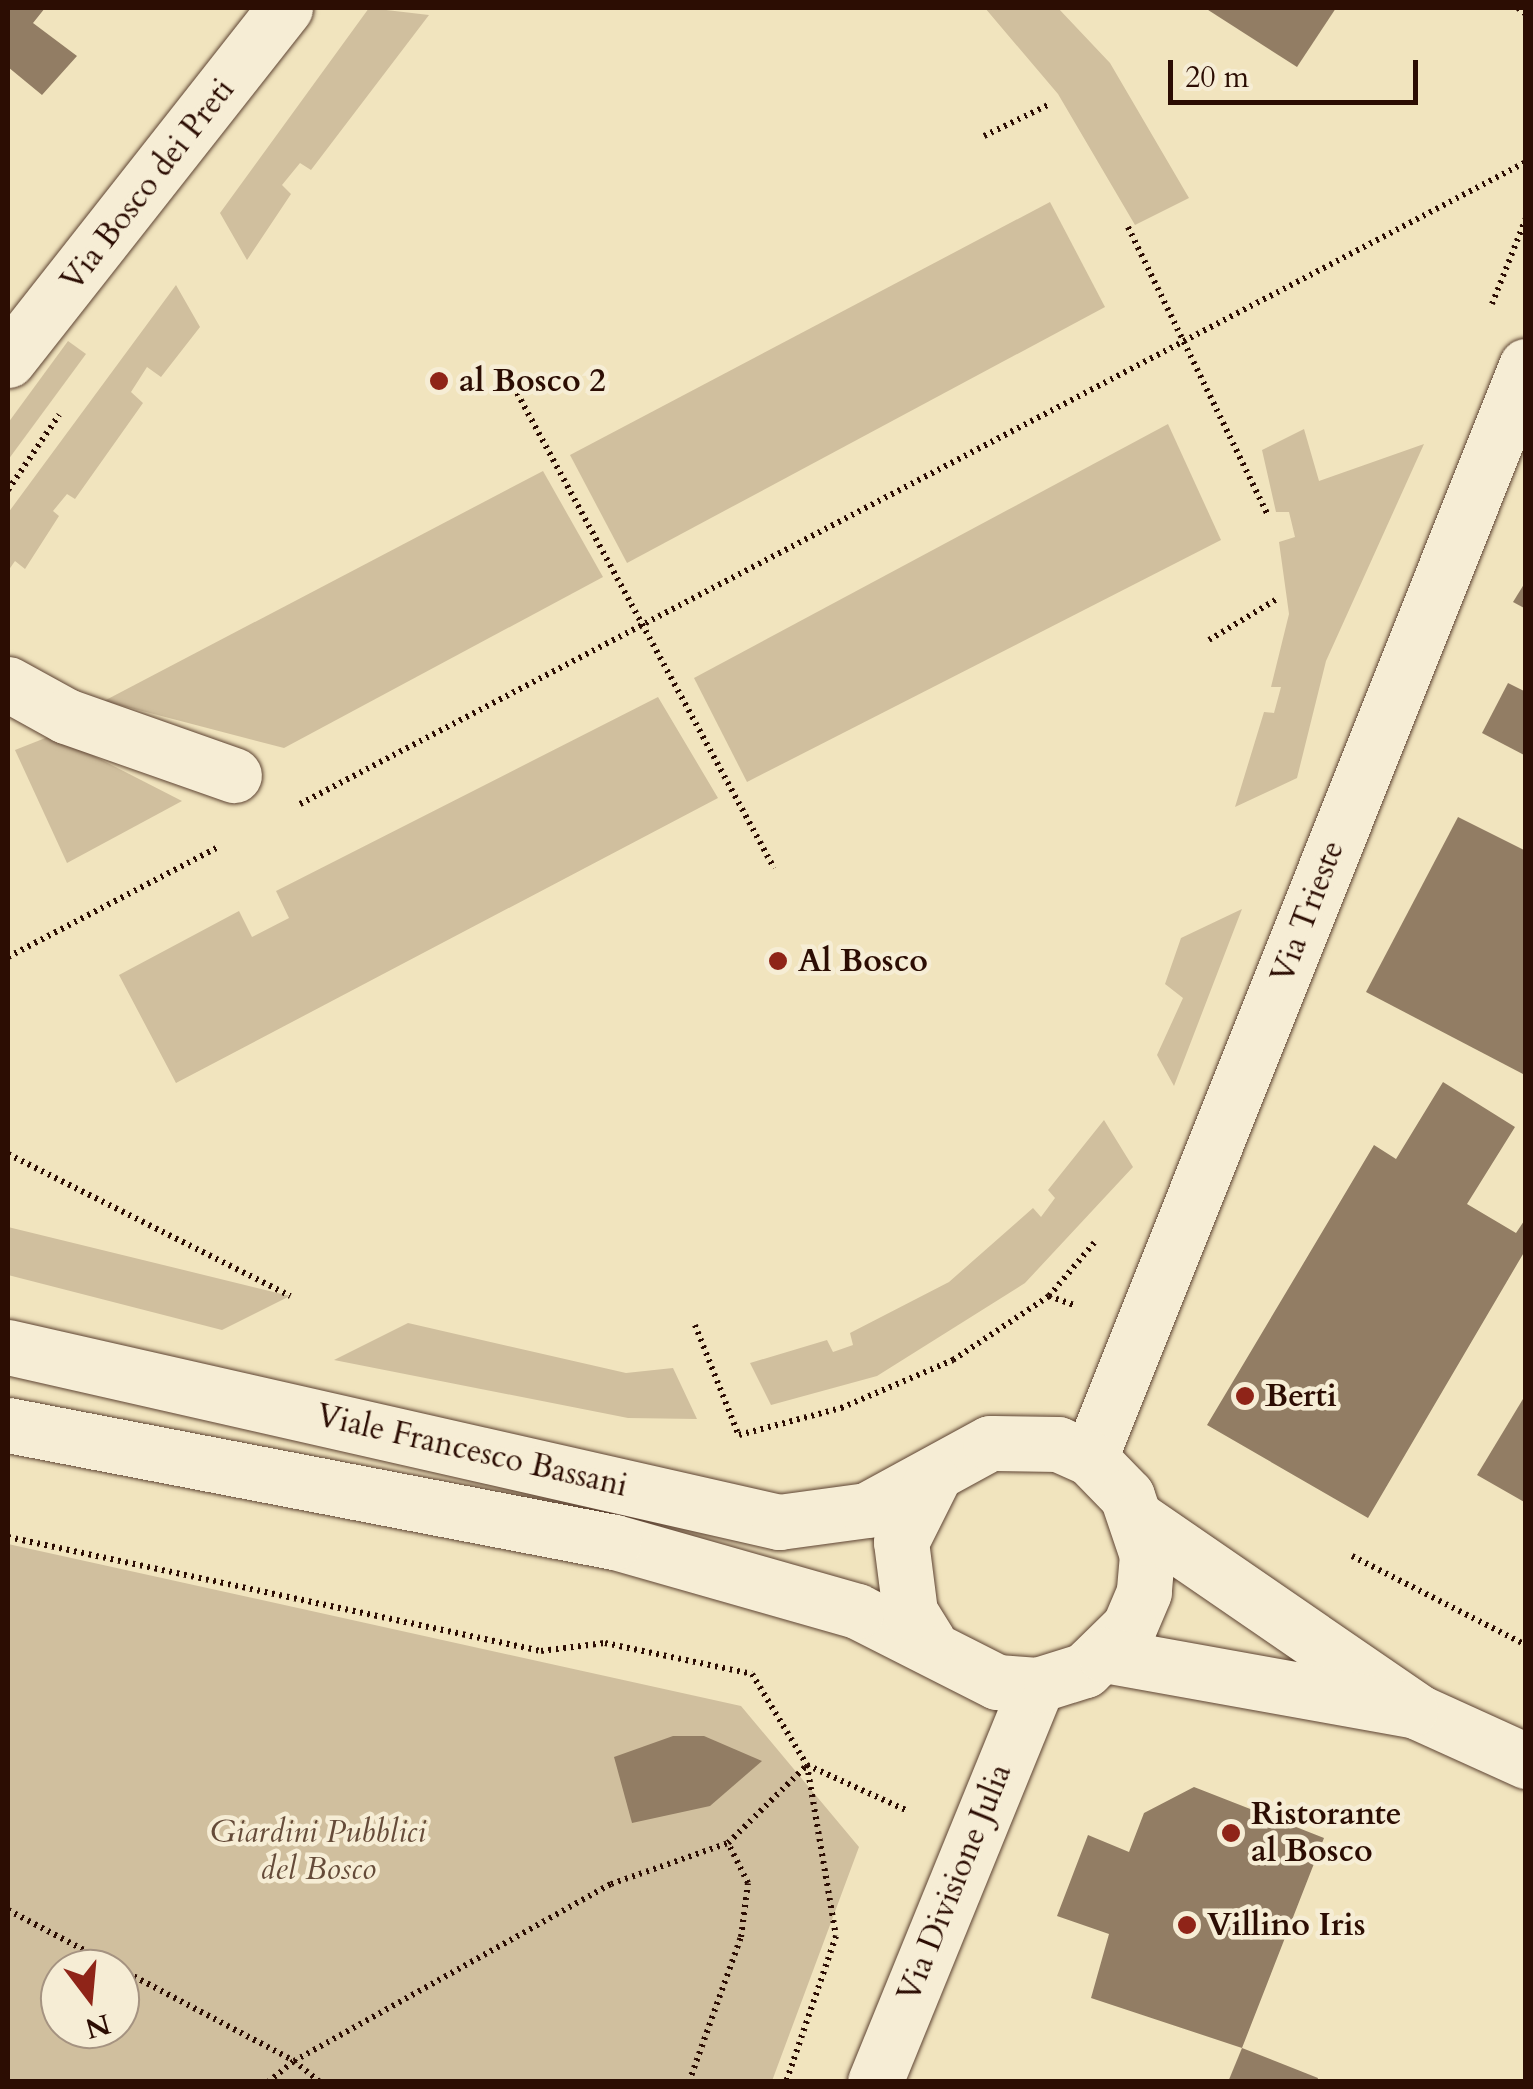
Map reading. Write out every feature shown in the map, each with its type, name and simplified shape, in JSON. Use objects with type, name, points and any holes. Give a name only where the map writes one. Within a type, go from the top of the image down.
[{"type":"street","name":"Via Bosco dei Preti","points":[[8,360],[285,8]]},
{"type":"street","name":"Via Trieste","points":[[1090,1458],[1526,366]]},
{"type":"street","points":[[8,684],[66,716],[234,775]]},
{"type":"street","name":"Viale Francesco Bassani","points":[[8,1347],[779,1522],[868,1510],[932,1480],[990,1443],[1058,1444],[1090,1458]]},
{"type":"street","name":"Viale Francesco Bassani","points":[[8,1425],[614,1542],[857,1611],[928,1641],[959,1667],[1037,1685]]},
{"type":"street","points":[[1090,1458],[1139,1520],[1418,1712],[1526,1761]]},
{"type":"street","points":[[928,1641],[910,1612],[901,1542],[932,1480]]},
{"type":"street","points":[[1105,1655],[1144,1592],[1139,1520]]},
{"type":"street","points":[[1037,1685],[1105,1655],[1418,1712]]},
{"type":"street","name":"Via Divisione Julia","points":[[876,2082],[1037,1685]]},
{"type":"path","points":[[1518,8],[1526,14]]},
{"type":"path","points":[[984,136],[1050,104]]},
{"type":"path","points":[[288,810],[1182,337],[1526,162]]},
{"type":"path","points":[[1490,310],[1526,218]]},
{"type":"path","points":[[1128,227],[1268,515]]},
{"type":"path","points":[[510,380],[774,868]]},
{"type":"path","points":[[1210,640],[1276,599]]},
{"type":"path","points":[[8,957],[236,838]]},
{"type":"path","points":[[8,1154],[290,1296]]},
{"type":"path","points":[[721,1436],[739,1436],[841,1408],[953,1360],[1049,1296],[1098,1238]]},
{"type":"path","points":[[695,1326],[700,1356],[739,1436]]},
{"type":"path","points":[[8,1537],[541,1651],[605,1643],[752,1674],[807,1765],[836,1936],[786,2082]]},
{"type":"path","points":[[1352,1556],[1526,1644]]},
{"type":"path","points":[[807,1765],[914,1814]]},
{"type":"path","points":[[268,2082],[294,2061],[612,1884],[728,1843],[807,1765]]},
{"type":"path","points":[[690,2082],[741,1937],[748,1883],[728,1843]]},
{"type":"path","points":[[8,1910],[294,2061],[320,2082]]},
{"type":"green space","points":[[369,8],[429,15],[311,170],[300,163],[282,185],[291,194],[247,260],[220,213]]},
{"type":"green space","points":[[985,8],[1058,8],[1110,63],[1189,198],[1135,225],[1058,94]]},
{"type":"green space","points":[[1050,202],[1105,307],[627,563],[570,455]]},
{"type":"green space","points":[[176,285],[200,327],[161,377],[147,367],[131,392],[143,403],[75,499],[67,494],[53,511],[59,516],[25,569],[15,561],[8,571],[8,513]]},
{"type":"green space","points":[[68,341],[86,354],[8,460],[8,423]]},
{"type":"green space","points":[[1168,424],[1221,540],[747,782],[694,678]]},
{"type":"green space","points":[[1304,429],[1319,481],[1424,444],[1326,661],[1297,778],[1235,807],[1264,712],[1274,713],[1281,687],[1271,687],[1289,614],[1279,542],[1295,537],[1289,512],[1276,512],[1262,450]]},
{"type":"green space","points":[[543,471],[603,577],[284,748],[104,701]]},
{"type":"green space","points":[[658,697],[718,798],[176,1083],[119,975],[239,911],[252,937],[289,918],[276,891]]},
{"type":"green space","points":[[53,735],[182,801],[67,863],[15,750]]},
{"type":"green space","points":[[1242,909],[1174,1086],[1157,1055],[1183,998],[1165,984],[1181,938]]},
{"type":"green space","points":[[1104,1120],[1133,1167],[1025,1283],[877,1376],[771,1405],[750,1363],[827,1340],[833,1352],[853,1345],[850,1333],[949,1282],[1033,1208],[1041,1217],[1055,1198],[1048,1190]]},
{"type":"green space","points":[[8,1227],[290,1296],[222,1330],[8,1275]]},
{"type":"green space","points":[[408,1323],[626,1373],[673,1368],[697,1419],[628,1418],[334,1360]]},
{"type":"green space","name":"Giardini Pubblici del Bosco","points":[[8,1544],[741,1706],[859,1847],[772,2081],[8,2082]]},
{"type":"building","points":[[8,8],[45,8],[33,23],[77,56],[42,95],[8,67]]},
{"type":"building","points":[[1205,8],[1336,8],[1297,67]]},
{"type":"building","points":[[1526,581],[1526,609],[1513,602]]},
{"type":"building","points":[[1508,683],[1526,692],[1526,756],[1482,733]]},
{"type":"building","points":[[1458,817],[1526,851],[1523,1074],[1366,992]]},
{"type":"building","points":[[1443,1082],[1515,1127],[1467,1204],[1516,1233],[1526,1218],[1526,1249],[1368,1518],[1207,1425],[1374,1145],[1396,1159]]},
{"type":"building","points":[[1526,1394],[1526,1503],[1477,1475]]},
{"type":"building","points":[[673,1736],[704,1736],[762,1761],[710,1806],[632,1823],[614,1757]]},
{"type":"building","name":"Villino Iris","points":[[1194,1787],[1324,1838],[1242,2048],[1091,1998],[1109,1934],[1057,1916],[1088,1835],[1129,1852],[1144,1813]]},
{"type":"building","points":[[1242,2048],[1318,2078],[1317,2082],[1228,2082]]},
{"type":"place","name":"al Bosco 2","points":[[439,381]]},
{"type":"place","name":"Al Bosco","points":[[778,961]]},
{"type":"place","name":"Berti","points":[[1245,1396]]},
{"type":"place","name":"Ristorante al Bosco","points":[[1231,1833]]},
{"type":"place","name":"Villino Iris","points":[[1187,1925]]}]
